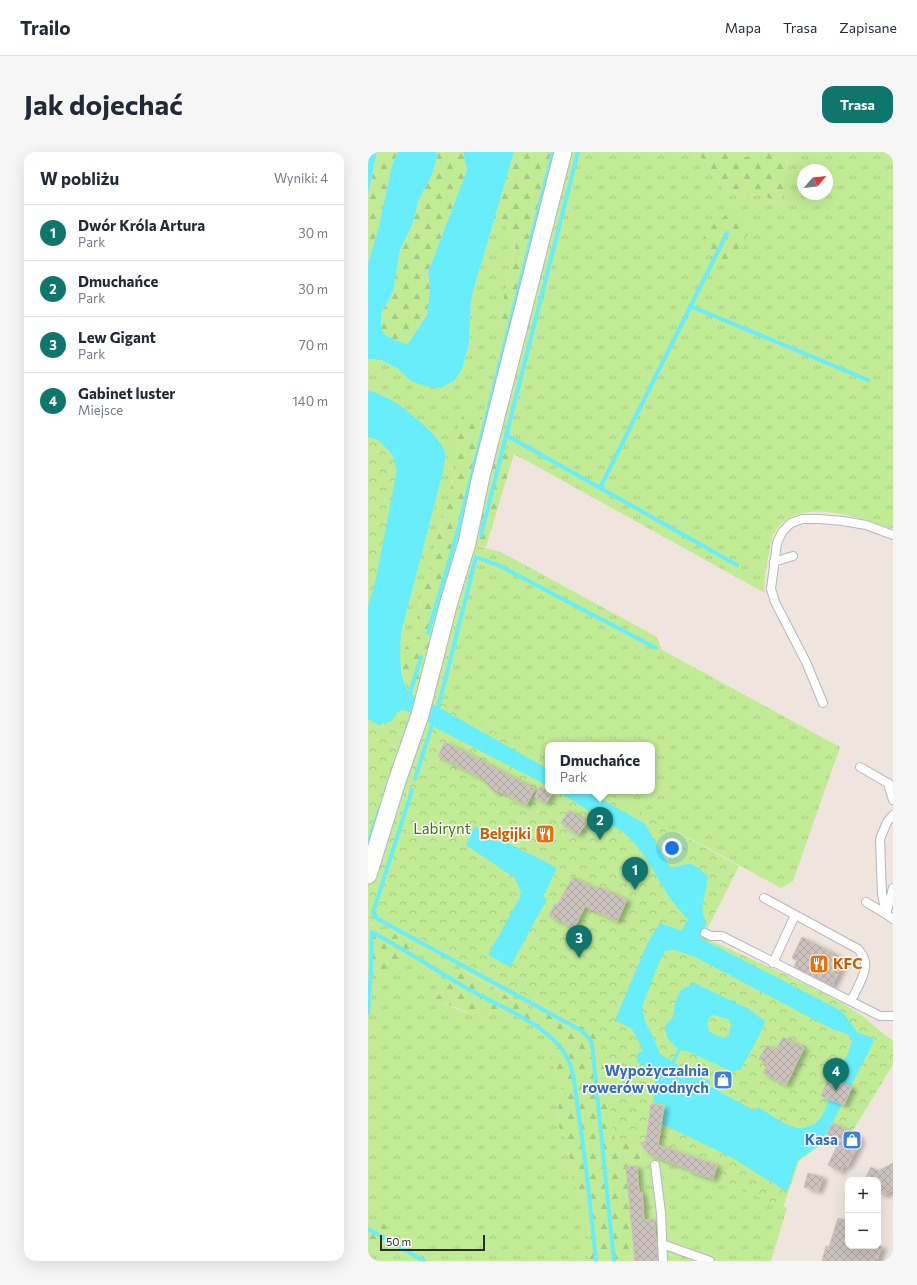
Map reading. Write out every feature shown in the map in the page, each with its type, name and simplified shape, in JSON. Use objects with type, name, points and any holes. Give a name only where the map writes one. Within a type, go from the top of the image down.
[{"type":"street","points":[[368,874],[422,708],[449,602],[467,543],[481,476],[563,152]]},
{"type":"lane","points":[[823,703],[806,662],[775,602],[771,589],[774,562],[778,542],[782,532],[791,523],[802,519],[843,521],[866,525],[893,536]]},
{"type":"lane","points":[[774,562],[793,556]]},
{"type":"lane","points":[[860,767],[890,785],[893,800]]},
{"type":"lane","points":[[886,914],[882,894],[880,839],[887,822],[893,815]]},
{"type":"lane","points":[[886,914],[893,888]]},
{"type":"lane","points":[[764,898],[858,949],[863,954],[866,963],[864,971],[850,1001]]},
{"type":"lane","points":[[866,902],[893,919]]},
{"type":"lane","points":[[773,963],[795,915]]},
{"type":"lane","points":[[705,933],[711,936],[722,936],[880,1016],[893,1016]]},
{"type":"lane","points":[[655,1165],[663,1261]]},
{"type":"lane","points":[[662,1244],[710,1261]]},
{"type":"green space","points":[[377,152],[398,152],[392,165],[378,230],[368,263],[368,195]]},
{"type":"green space","points":[[437,152],[463,152],[467,170],[428,272],[430,289],[427,315],[407,345],[387,336],[381,329],[381,314],[393,292],[400,250],[412,225],[419,199],[431,177],[436,162]]},
{"type":"green space","points":[[514,152],[563,152],[517,338],[507,333],[498,323],[516,243],[508,229],[495,215]]},
{"type":"green space","points":[[563,152],[694,152],[709,164],[722,188],[740,194],[762,195],[779,204],[786,176],[787,152],[893,152],[893,529],[863,519],[828,512],[811,512],[795,515],[782,523],[773,536],[764,583],[765,593],[529,462],[490,442],[495,425],[480,417],[453,443],[457,453],[457,465],[418,610],[417,629],[419,636],[399,654],[401,633],[443,472],[445,453],[420,424],[402,408],[381,395],[368,390],[368,359],[381,360],[398,369],[411,381],[462,369],[469,345],[471,298],[495,215],[508,229],[516,243],[498,323]]},
{"type":"green space","points":[[694,152],[737,152],[741,158],[753,155],[757,152],[787,152],[786,176],[780,204],[762,195],[740,194],[722,188],[709,164]]},
{"type":"green space","points":[[737,152],[757,152],[753,155],[741,158]]},
{"type":"green space","points":[[727,214],[744,219],[751,227],[742,245],[742,254],[732,262],[726,263],[717,260],[713,256],[703,238],[712,226]]},
{"type":"green space","name":"Labirynt","points":[[368,390],[391,400],[411,414],[439,441],[445,453],[443,472],[401,633],[400,655],[403,679],[410,692],[414,696],[424,701],[434,692],[444,704],[545,759],[545,794],[607,794],[739,866],[703,937],[797,980],[834,999],[868,1020],[893,1041],[893,1064],[852,1132],[833,1123],[823,1143],[799,1161],[783,1207],[713,1179],[717,1164],[663,1146],[652,1139],[640,1143],[615,1143],[601,1037],[368,911]]},
{"type":"green space","points":[[464,412],[480,417],[495,425],[490,442],[514,454],[486,547],[467,543],[424,701],[410,693],[404,681],[399,654],[419,636],[417,629],[418,610],[457,465],[457,453],[453,443]]},
{"type":"green space","points":[[467,543],[501,552],[657,637],[662,650],[840,747],[793,881],[781,888],[680,833],[661,853],[591,794],[655,794],[655,742],[545,742],[545,767],[438,707],[427,689]]},
{"type":"green space","points":[[538,791],[798,1160],[883,1034],[893,1041],[893,1064],[852,1132],[833,1123],[823,1143],[799,1161],[783,1207],[717,1164],[663,1146],[652,1139],[640,1143],[641,1159],[637,1166],[635,1261],[586,1261],[588,1259],[590,1247],[585,1206],[573,1181],[567,1141],[559,1127],[558,1099],[564,1081],[553,1066],[549,1038],[533,1023],[504,1008],[484,1014],[469,1013],[452,1006],[433,1001],[463,971],[546,1018],[549,1009],[368,911]]},
{"type":"green space","points":[[368,911],[549,1009],[546,1018],[464,971],[440,994],[443,1004],[474,1014],[491,1012],[504,1008],[539,1027],[549,1038],[552,1063],[564,1081],[558,1099],[559,1127],[567,1141],[573,1181],[585,1206],[590,1247],[588,1259],[586,1261],[368,1261],[368,1253],[389,1241],[368,1224],[368,974],[378,975],[408,952],[372,923],[368,922]]},
{"type":"green space","points":[[368,922],[415,943],[402,956],[378,975],[368,974]]},
{"type":"green space","points":[[652,1139],[663,1146],[717,1165],[713,1179],[787,1208],[771,1261],[635,1261],[637,1166],[641,1159],[640,1143]]},
{"type":"green space","points":[[379,1220],[386,1226],[389,1241],[368,1253],[368,1224]]},
{"type":"water","points":[[368,152],[377,152],[368,195]]},
{"type":"water","points":[[398,152],[437,152],[436,162],[431,177],[419,199],[412,225],[400,250],[393,292],[381,314],[381,329],[387,336],[407,345],[427,315],[430,289],[428,272],[467,170],[463,152],[514,152],[471,298],[469,344],[462,369],[454,381],[440,388],[425,386],[411,381],[398,369],[381,360],[368,359],[368,263],[378,230],[392,165]]},
{"type":"water","points":[[368,390],[391,400],[411,414],[439,441],[445,453],[443,472],[401,633],[401,664],[403,680],[406,687],[416,698],[438,707],[545,767],[545,784],[438,729],[420,715],[402,710],[396,713],[392,721],[378,725],[368,719],[368,606],[376,579],[397,470],[392,454],[378,440],[368,437]]},
{"type":"water","points":[[562,794],[592,794],[645,824],[670,867],[691,864],[699,868],[708,876],[702,910],[706,924],[700,938],[842,1011],[857,1032],[872,1038],[874,1041],[822,1143],[798,1160],[787,1192],[731,1157],[662,1124],[666,1105],[653,1103],[657,1072],[637,1062],[637,1054],[643,1050],[632,1029],[615,1020],[648,942],[660,923],[681,931],[688,920],[670,898],[646,859],[630,838],[623,832]],"holes":[[[674,950],[695,957],[834,1030],[845,1033],[852,1039],[826,1108],[821,1117],[812,1125],[803,1128],[794,1127],[758,1107],[755,1111],[709,1086],[711,1082],[674,1063],[681,1050],[687,1051],[733,1072],[741,1069],[759,1036],[765,1021],[749,1009],[694,983],[681,990],[675,1003],[673,1017],[665,1026],[667,1038],[678,1049],[672,1061],[660,1054],[645,1021],[642,1007],[665,951]],[[713,1015],[728,1019],[731,1024],[729,1035],[724,1038],[713,1034],[708,1029],[709,1018]]]},
{"type":"water","points":[[475,826],[557,868],[543,897],[547,899],[510,967],[488,955],[519,899],[521,892],[515,878],[466,845]]},
{"type":"building","points":[[445,742],[535,789],[526,805],[497,790],[496,793],[481,778],[438,756]]},
{"type":"building","points":[[540,787],[545,790],[545,794],[552,794],[546,803],[535,797]]},
{"type":"building","points":[[569,810],[587,822],[578,835],[561,823]]},
{"type":"building","points":[[573,877],[598,890],[599,887],[627,900],[617,921],[585,906],[574,928],[549,916]]},
{"type":"building","name":"KFC","points":[[802,937],[845,959],[832,986],[794,967],[797,961],[792,958]]},
{"type":"building","points":[[783,1037],[804,1048],[786,1085],[763,1073],[768,1064],[759,1059],[767,1045],[776,1050]]},
{"type":"building","points":[[829,1077],[852,1087],[844,1105],[821,1096]]},
{"type":"building","points":[[651,1104],[664,1106],[658,1145],[717,1165],[713,1179],[650,1155],[640,1143],[646,1141]]},
{"type":"building","points":[[833,1123],[860,1137],[858,1141],[860,1142],[847,1167],[844,1165],[841,1172],[828,1165],[839,1142],[826,1136]]},
{"type":"building","points":[[893,1163],[893,1190],[884,1195],[881,1194],[881,1177],[866,1177],[871,1167],[878,1171]]},
{"type":"building","points":[[637,1166],[639,1193],[642,1192],[644,1220],[654,1219],[658,1261],[635,1261],[626,1167]]},
{"type":"building","points":[[808,1173],[823,1177],[818,1191],[804,1187]]},
{"type":"building","points":[[838,1218],[845,1220],[845,1249],[881,1249],[877,1261],[822,1261],[826,1246],[829,1247]]},
{"type":"waterway","points":[[428,633],[456,538],[553,152]]},
{"type":"waterway","points":[[481,535],[578,152]]},
{"type":"waterway","points":[[600,488],[727,233]]},
{"type":"waterway","points":[[690,306],[868,380]]},
{"type":"waterway","points":[[506,435],[737,565]]},
{"type":"waterway","points":[[438,707],[476,557],[500,566],[656,648]]},
{"type":"waterway","points":[[410,693],[421,657]]},
{"type":"waterway","points":[[415,779],[432,725]]},
{"type":"waterway","points":[[412,790],[373,913],[378,919],[582,1031],[589,1038],[592,1044],[614,1261]]},
{"type":"waterway","points":[[368,844],[380,808]]},
{"type":"waterway","points":[[368,1013],[372,932],[468,989],[520,1016],[545,1032],[555,1042],[568,1059],[574,1080],[586,1167],[596,1261]]},
{"type":"waterway","points":[[368,1229],[424,1261]]},
{"type":"place","name":"Belgijki","points":[[545,834]]},
{"type":"place","name":"Dmuchańce","points":[[600,840]]},
{"type":"place","name":"Dwór Króla Artura","points":[[635,890]]},
{"type":"place","name":"Lew Gigant","points":[[579,958]]},
{"type":"place","name":"KFC","points":[[819,964]]},
{"type":"place","name":"Wypożyczalnia rowerów wodnych","points":[[723,1080]]},
{"type":"place","name":"Gabinet luster","points":[[836,1091]]},
{"type":"place","name":"Kasa","points":[[852,1140]]}]
